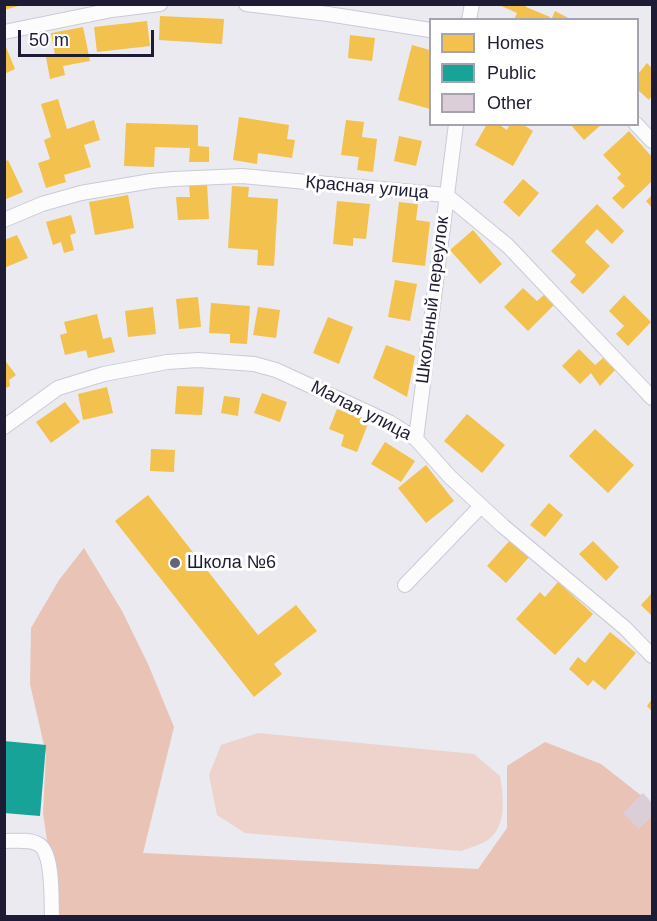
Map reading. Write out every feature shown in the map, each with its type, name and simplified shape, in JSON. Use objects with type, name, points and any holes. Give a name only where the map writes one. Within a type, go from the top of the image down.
[{"type":"street","points":[[4,32],[112,10],[160,4]]},
{"type":"street","points":[[246,4],[429,30]]},
{"type":"street","name":"Школьный переулок","points":[[416,439],[456,126]]},
{"type":"street","points":[[638,126],[652,141]]},
{"type":"street","name":"Красная улица","points":[[4,220],[42,204],[81,193],[173,179],[242,176],[446,195],[508,246],[652,398]]},
{"type":"street","name":"Малая улица","points":[[4,427],[58,388],[104,374],[167,362],[198,360],[254,364],[276,370],[389,422],[416,439],[450,477],[481,506],[625,628],[652,656]]},
{"type":"street","points":[[405,585],[481,506]]},
{"type":"street","points":[[4,841],[37,843],[45,850],[49,862],[52,916]]},
{"type":"shaded area","points":[[84,548],[122,611],[148,664],[174,727],[143,853],[478,869],[507,828],[507,766],[545,742],[601,764],[652,804],[652,916],[58,916],[43,813],[46,754],[30,684],[31,628],[59,580]]},
{"type":"shaded area","points":[[258,733],[474,754],[500,776],[503,810],[499,826],[488,840],[461,851],[245,833],[217,815],[209,775],[221,745]]},
{"type":"building: Homes","points":[[4,4],[22,4],[22,5],[4,10]]},
{"type":"building: Homes","points":[[497,4],[527,4],[526,7],[550,17],[515,18],[517,13]]},
{"type":"building: Homes","points":[[555,11],[568,18],[552,18]]},
{"type":"building: Homes","points":[[160,16],[224,19],[222,44],[159,40]]},
{"type":"building: Homes","points":[[147,21],[150,46],[97,52],[94,27]]},
{"type":"building: Homes","points":[[83,27],[90,61],[63,66],[65,75],[50,79],[46,57],[55,55],[51,33]]},
{"type":"building: Homes","points":[[350,35],[375,38],[372,61],[348,58]]},
{"type":"building: Homes","points":[[4,42],[15,69],[4,74]]},
{"type":"building: Homes","points":[[412,45],[429,50],[429,109],[398,100]]},
{"type":"building: Homes","points":[[647,63],[652,68],[652,95],[649,100],[639,91],[639,73]]},
{"type":"building: Homes","points":[[58,99],[67,129],[94,120],[100,140],[84,145],[91,167],[64,175],[66,182],[46,188],[38,163],[50,159],[44,140],[51,137],[41,104]]},
{"type":"building: Homes","points":[[239,117],[289,125],[287,139],[295,140],[292,158],[258,153],[257,164],[233,160]]},
{"type":"building: Homes","points":[[346,120],[364,122],[362,137],[377,139],[373,172],[357,170],[359,157],[341,155]]},
{"type":"building: Homes","points":[[126,123],[198,125],[198,146],[209,147],[209,162],[189,162],[190,148],[155,147],[154,167],[124,166]]},
{"type":"building: Homes","points":[[486,126],[501,126],[507,130],[509,126],[525,126],[533,131],[513,166],[475,145]]},
{"type":"building: Homes","points":[[572,126],[600,126],[584,140]]},
{"type":"building: Homes","points":[[629,131],[652,157],[652,181],[623,209],[612,198],[625,186],[617,178],[621,174],[603,155]]},
{"type":"building: Homes","points":[[399,136],[422,141],[416,166],[394,161]]},
{"type":"building: Homes","points":[[8,160],[23,192],[4,200],[4,162]]},
{"type":"building: Homes","points":[[523,179],[539,193],[519,217],[503,202]]},
{"type":"building: Homes","points":[[207,183],[209,219],[178,220],[176,197],[190,197],[189,184]]},
{"type":"building: Homes","points":[[232,186],[249,187],[248,197],[278,199],[274,266],[257,265],[258,250],[228,248]]},
{"type":"building: Homes","points":[[128,195],[134,228],[95,235],[89,202]]},
{"type":"building: Homes","points":[[652,195],[652,208],[646,201]]},
{"type":"building: Homes","points":[[337,201],[370,204],[366,239],[353,238],[353,246],[333,244]]},
{"type":"building: Homes","points":[[399,202],[418,204],[416,220],[430,222],[425,266],[392,262]]},
{"type":"building: Homes","points":[[597,204],[624,231],[612,244],[597,229],[585,242],[610,266],[583,294],[570,282],[576,275],[551,251]]},
{"type":"building: Homes","points":[[71,215],[76,233],[70,235],[74,250],[64,253],[61,242],[53,245],[46,222]]},
{"type":"building: Homes","points":[[473,230],[502,264],[480,284],[450,250]]},
{"type":"building: Homes","points":[[17,235],[28,258],[4,268],[4,240]]},
{"type":"building: Homes","points":[[395,280],[417,284],[410,321],[388,317]]},
{"type":"building: Homes","points":[[523,288],[537,301],[544,295],[554,305],[528,331],[504,307]]},
{"type":"building: Homes","points":[[624,295],[651,322],[628,346],[616,334],[624,326],[609,311]]},
{"type":"building: Homes","points":[[198,297],[201,327],[179,329],[176,299]]},
{"type":"building: Homes","points":[[211,303],[250,306],[247,344],[230,343],[230,334],[209,333]]},
{"type":"building: Homes","points":[[153,307],[156,334],[128,337],[125,311]]},
{"type":"building: Homes","points":[[258,307],[280,310],[276,338],[253,335]]},
{"type":"building: Homes","points":[[97,314],[103,339],[111,337],[115,352],[88,358],[86,350],[65,355],[60,335],[67,333],[64,322]]},
{"type":"building: Homes","points":[[328,317],[353,327],[339,364],[313,353]]},
{"type":"building: Homes","points":[[386,345],[415,356],[407,397],[373,378]]},
{"type":"building: Homes","points":[[579,349],[595,365],[603,358],[615,370],[600,386],[591,373],[580,384],[562,366]]},
{"type":"building: Homes","points":[[4,359],[16,375],[9,380],[10,386],[4,389]]},
{"type":"building: Homes","points":[[177,386],[204,387],[202,415],[175,414]]},
{"type":"building: Homes","points":[[107,387],[113,413],[83,420],[78,394]]},
{"type":"building: Homes","points":[[262,393],[287,402],[280,422],[254,413]]},
{"type":"building: Homes","points":[[224,396],[240,398],[238,416],[221,413]]},
{"type":"building: Homes","points":[[65,402],[80,422],[51,443],[36,422]]},
{"type":"building: Homes","points":[[337,409],[369,421],[357,452],[341,446],[344,435],[329,429]]},
{"type":"building: Homes","points":[[467,414],[505,445],[482,473],[444,441]]},
{"type":"building: Homes","points":[[595,429],[634,465],[608,493],[569,456]]},
{"type":"building: Homes","points":[[385,442],[415,461],[401,482],[371,464]]},
{"type":"building: Homes","points":[[151,449],[175,450],[174,472],[150,471]]},
{"type":"building: Homes","points":[[426,465],[454,501],[426,523],[398,488]]},
{"type":"building: Homes","name":"Школа №6","points":[[148,495],[258,635],[296,605],[317,631],[274,664],[282,674],[254,697],[115,521]]},
{"type":"building: Homes","points":[[549,503],[563,515],[545,537],[530,525]]},
{"type":"building: Homes","points":[[511,539],[530,556],[506,583],[487,566]]},
{"type":"building: Homes","points":[[593,541],[619,567],[606,581],[579,554]]},
{"type":"building: Homes","points":[[558,582],[593,614],[555,655],[516,619],[540,592],[545,597]]},
{"type":"building: Homes","points":[[652,593],[652,616],[641,605]]},
{"type":"building: Homes","points":[[610,632],[636,653],[605,690],[593,680],[588,686],[569,669],[578,657],[585,663]]},
{"type":"building: Homes","points":[[652,699],[652,711],[647,706]]},
{"type":"building: Public","points":[[4,741],[46,745],[40,816],[4,813]]},
{"type":"building: Other","points":[[643,793],[652,803],[652,816],[639,829],[623,813]]},
{"type":"place","name":"Школа №6","points":[[175,563]]}]
